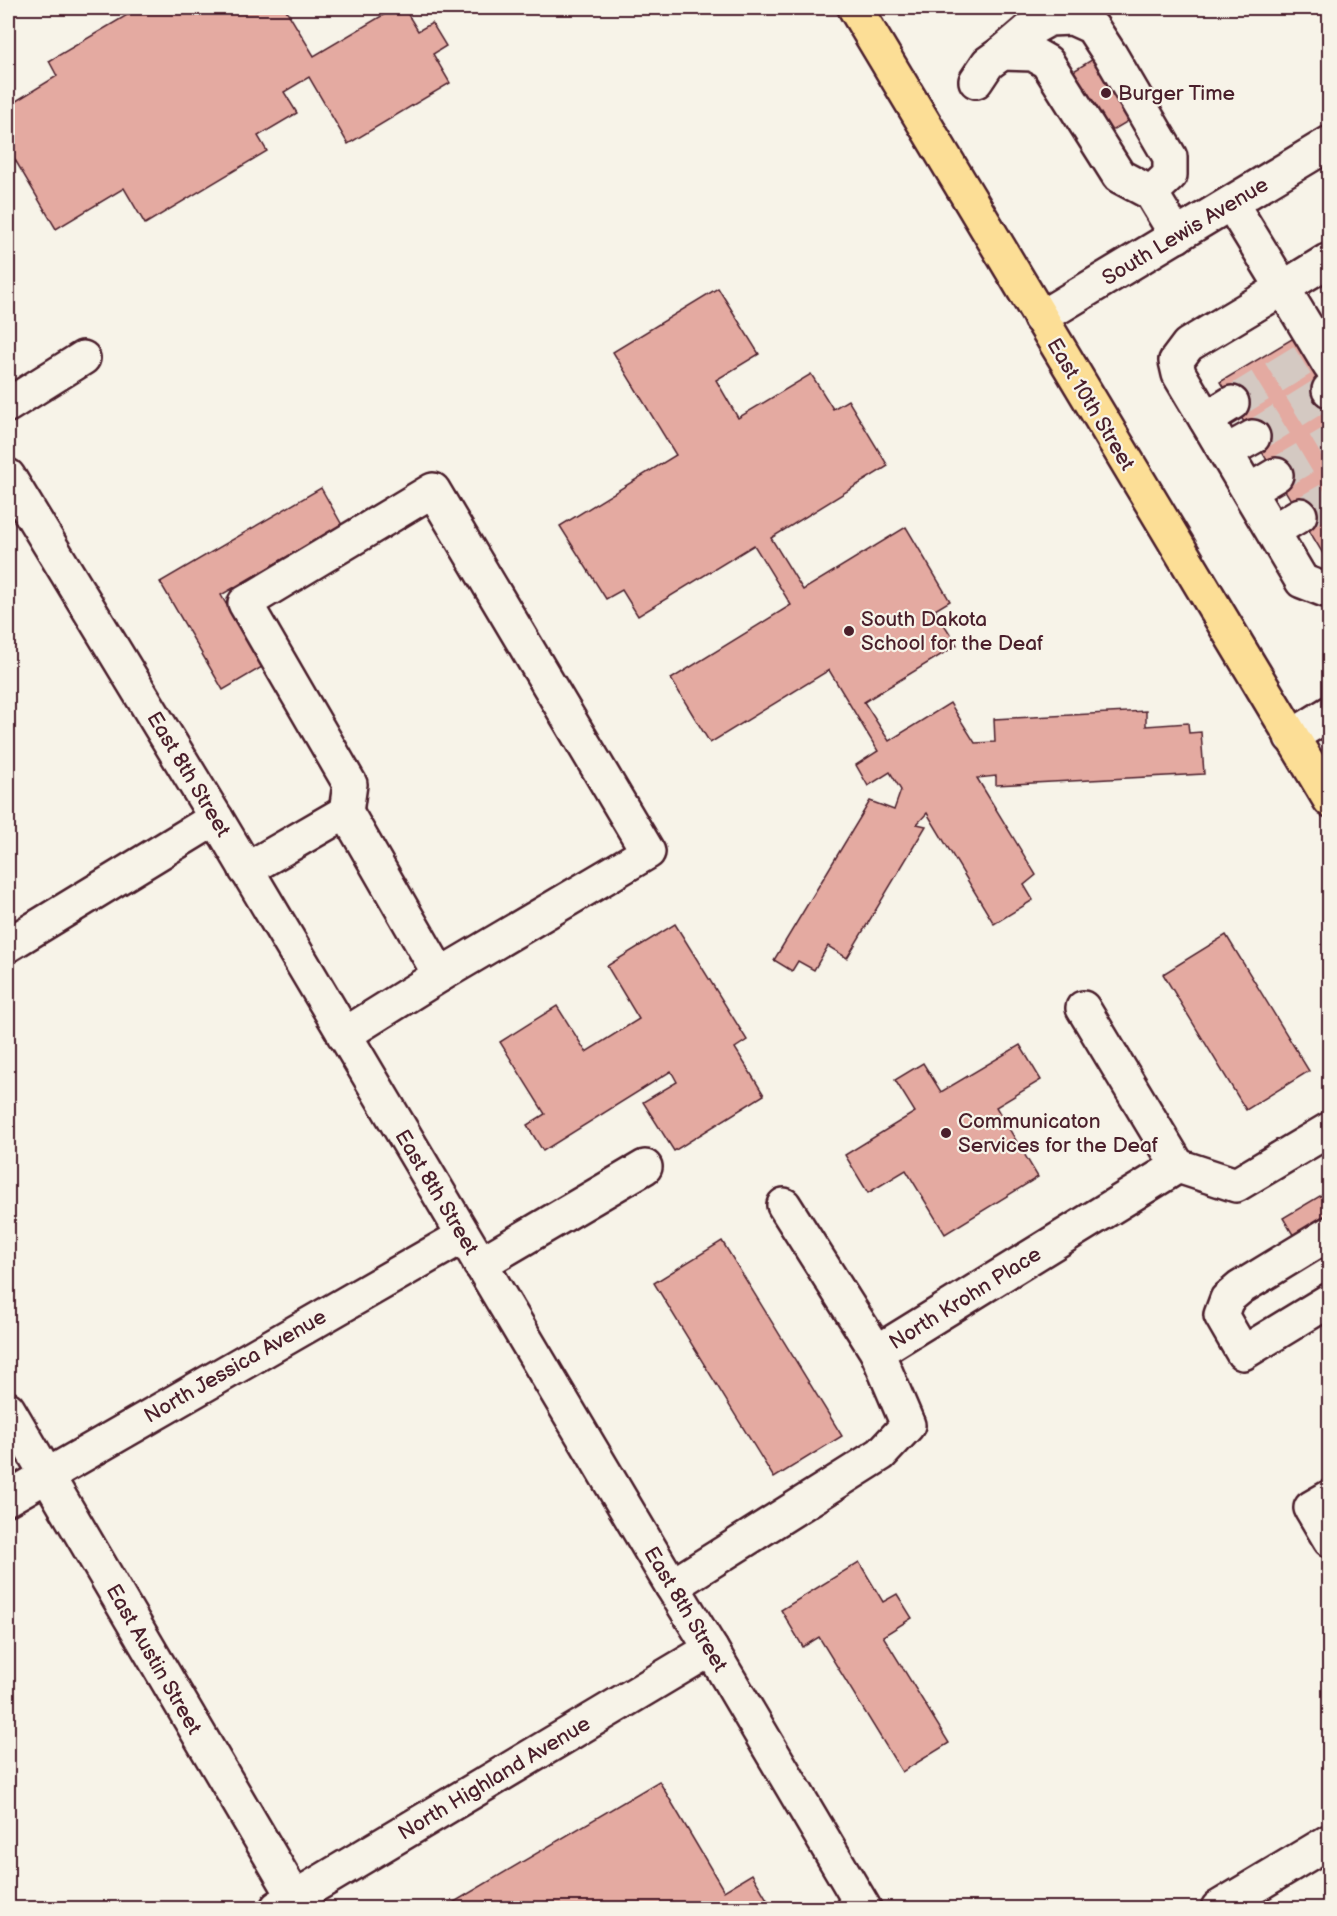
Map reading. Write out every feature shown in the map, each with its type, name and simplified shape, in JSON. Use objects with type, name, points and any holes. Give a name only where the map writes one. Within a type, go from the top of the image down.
[{"type":"main road","name":"East 10th Street","points":[[862,10],[1040,318],[1329,800]]},
{"type":"street","points":[[976,81],[988,63],[1029,30],[1049,19],[1072,18],[1092,27],[1170,157],[1170,175],[1151,193]]},
{"type":"street","points":[[1002,54],[1033,54],[1047,62],[1119,177],[1151,193],[1177,236]]},
{"type":"street","name":"South Lewis Avenue","points":[[1040,318],[1329,143]]},
{"type":"street","points":[[1231,203],[1283,288],[1320,357]]},
{"type":"street","points":[[1327,261],[1188,345],[1176,361],[1179,374],[1219,411],[1287,523],[1302,581],[1325,590],[1329,589]]},
{"type":"street","points":[[8,405],[83,358]]},
{"type":"street","name":"East 8th Street","points":[[8,476],[216,818],[864,1908]]},
{"type":"street","points":[[344,1035],[440,975],[648,852],[433,490],[245,603],[350,784],[346,812],[440,975]]},
{"type":"street","points":[[1291,737],[1329,713]]},
{"type":"street","points":[[246,870],[346,812]]},
{"type":"street","points":[[8,945],[216,818]]},
{"type":"street","points":[[1083,1008],[1178,1166],[1236,1185],[1329,1129]]},
{"type":"street","name":"North Krohn Place","points":[[672,1586],[881,1454],[908,1425],[877,1352],[1178,1166]]},
{"type":"street","points":[[480,1264],[645,1167]]},
{"type":"street","points":[[784,1205],[877,1352]]},
{"type":"street","points":[[1329,1233],[1240,1288],[1227,1299],[1221,1315],[1243,1353],[1329,1300]]},
{"type":"street","name":"North Jessica Avenue","points":[[8,1498],[46,1474],[463,1236]]},
{"type":"street","name":"East Austin Street","points":[[8,1409],[291,1905]]},
{"type":"street","points":[[1329,1497],[1311,1508],[1329,1540]]},
{"type":"street","name":"North Highland Avenue","points":[[291,1905],[711,1649]]},
{"type":"street","points":[[1218,1908],[1329,1841]]},
{"type":"building","points":[[139,8],[285,8],[314,56],[395,8],[404,8],[418,31],[432,23],[446,46],[433,54],[450,83],[348,144],[309,77],[284,92],[297,113],[258,136],[267,151],[145,224],[124,188],[56,229],[8,148],[8,106],[57,76],[49,61]]},
{"type":"building","name":"Burger Time","points":[[1103,53],[1140,114],[1108,133],[1072,72]]},
{"type":"building","name":"South Dakota School for the Deaf","points":[[718,288],[759,354],[716,380],[738,418],[811,374],[833,409],[848,400],[888,466],[771,538],[803,590],[906,527],[950,601],[935,610],[957,645],[864,702],[889,741],[950,703],[975,743],[995,742],[994,719],[1146,711],[1146,726],[1188,723],[1189,733],[1201,732],[1204,774],[996,785],[996,776],[977,778],[1036,875],[1024,885],[1033,900],[994,924],[927,813],[917,824],[926,826],[847,958],[828,946],[814,970],[798,961],[792,971],[774,960],[870,801],[894,810],[901,790],[890,772],[868,786],[856,765],[878,751],[829,670],[710,743],[671,679],[791,605],[754,545],[638,616],[622,590],[606,599],[560,526],[676,455],[613,352]]},
{"type":"building","points":[[1297,336],[1330,390],[1328,562],[1220,382]]},
{"type":"building","points":[[321,488],[342,525],[221,595],[262,667],[223,690],[160,582]]},
{"type":"building","points":[[675,924],[747,1040],[735,1048],[764,1095],[674,1151],[643,1102],[677,1082],[671,1071],[543,1151],[527,1125],[545,1114],[500,1042],[557,1006],[586,1052],[639,1019],[607,966]]},
{"type":"building","points":[[1226,935],[1309,1071],[1246,1110],[1163,974]]},
{"type":"building","name":"Communicaton Services for the Deaf","points":[[1020,1045],[1041,1080],[996,1107],[1038,1177],[945,1234],[906,1170],[868,1193],[845,1155],[915,1112],[895,1080],[923,1063],[941,1092]]},
{"type":"building","points":[[1330,1190],[1330,1224],[1298,1243],[1283,1218]]},
{"type":"building","points":[[722,1241],[842,1436],[774,1478],[654,1283]]},
{"type":"building","points":[[859,1562],[883,1602],[897,1594],[912,1618],[883,1636],[949,1743],[902,1772],[819,1637],[803,1647],[781,1610]]},
{"type":"building","points":[[659,1781],[724,1891],[752,1874],[772,1908],[444,1908]]},
{"type":"tunnel","points":[[1232,403],[1309,356]]},
{"type":"tunnel","points":[[1253,437],[1329,390]]},
{"type":"tunnel","points":[[1276,475],[1330,443]]},
{"type":"tunnel","points":[[1300,515],[1330,498]]},
{"type":"place","name":"Burger Time","points":[[1106,93]]},
{"type":"place","name":"South Dakota School for the Deaf","points":[[849,631]]},
{"type":"place","name":"Communicaton Services for the Deaf","points":[[946,1133]]}]
